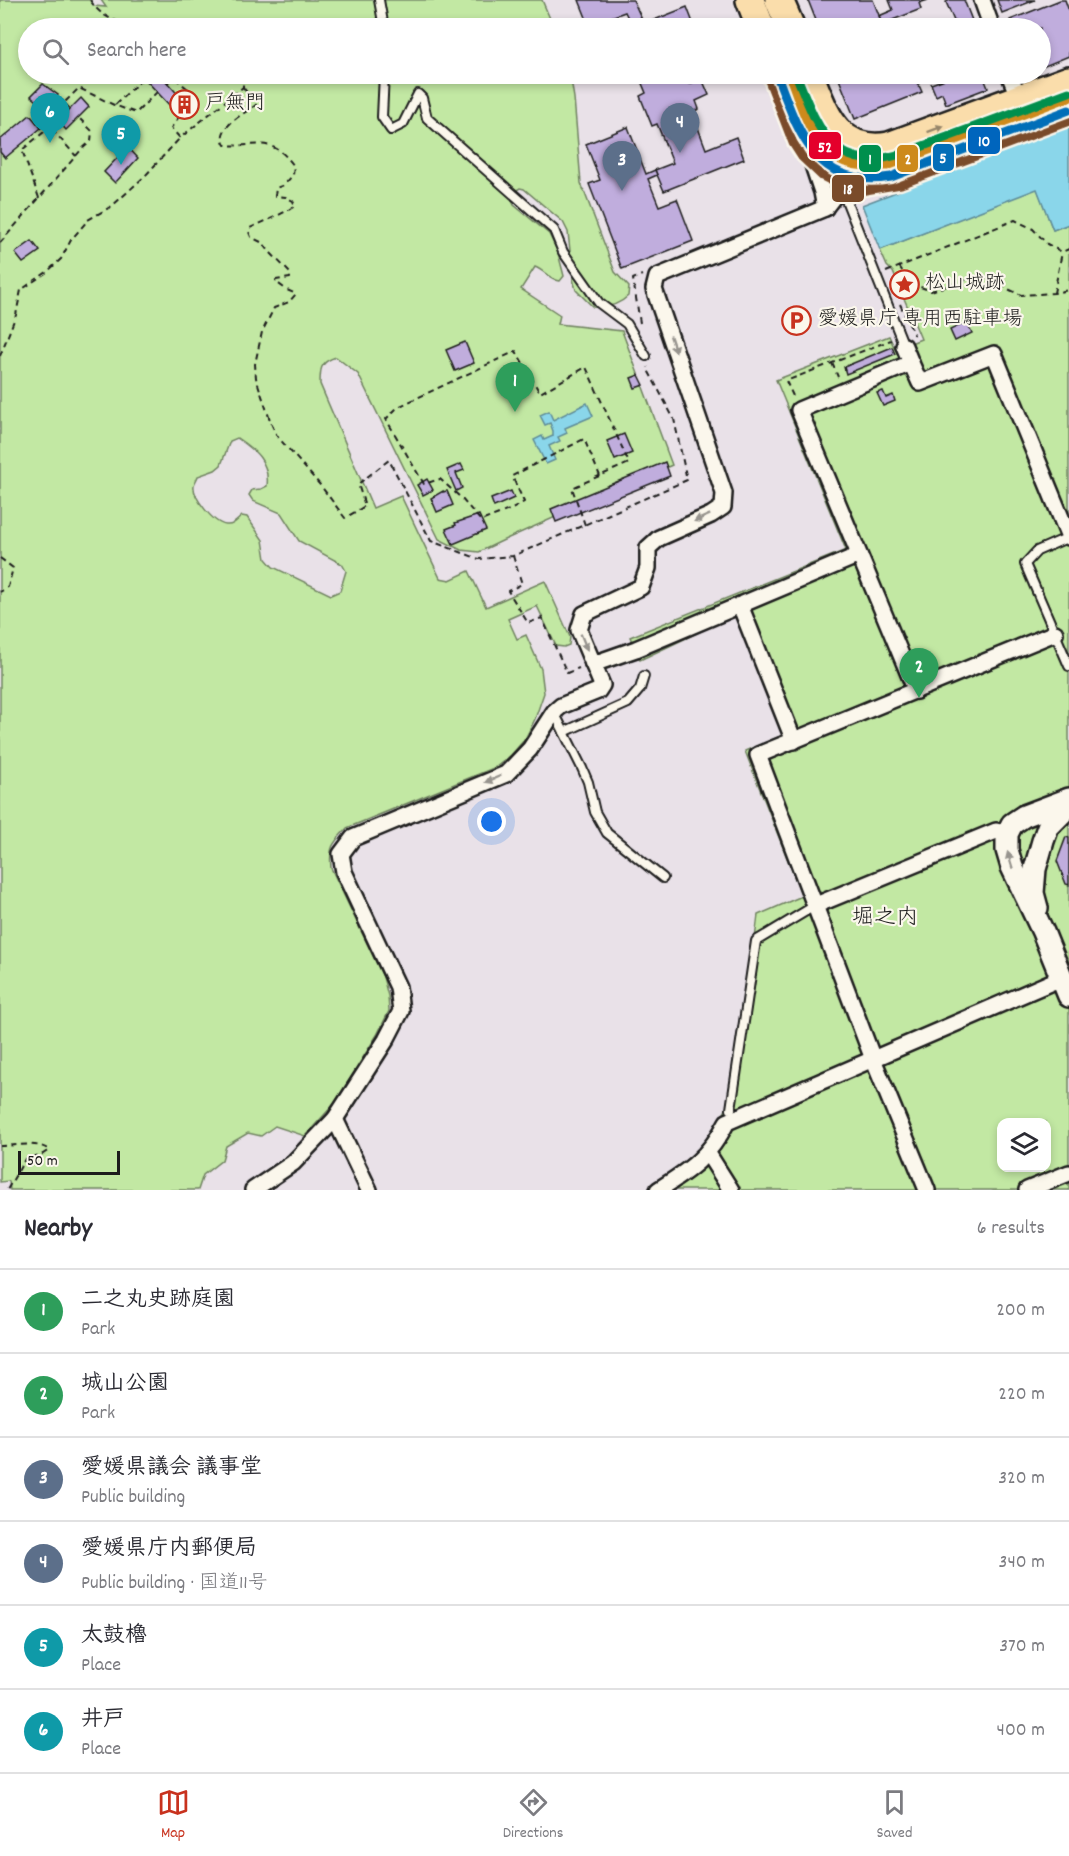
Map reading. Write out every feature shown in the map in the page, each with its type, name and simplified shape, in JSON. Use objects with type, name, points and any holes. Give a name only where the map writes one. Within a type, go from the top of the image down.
[{"type":"highway","points":[[780,0],[786,18]]},
{"type":"highway","points":[[1051,82],[1069,80]]},
{"type":"highway","points":[[783,84],[804,139],[828,166],[838,183],[850,177],[862,179],[897,172],[1069,108]]},
{"type":"highway","points":[[813,84],[827,117],[838,132],[862,146],[880,147],[889,146],[1014,86],[1032,84]]},
{"type":"street","points":[[755,13],[780,0]]},
{"type":"street","points":[[981,0],[988,18]]},
{"type":"street","points":[[827,117],[837,145],[838,183]]},
{"type":"street","points":[[804,139],[825,208]]},
{"type":"street","points":[[253,1190],[293,1163],[335,1119],[386,1040],[401,1011],[398,987],[344,872],[341,854],[354,838],[506,774],[530,749],[554,712],[561,706],[598,691],[602,685],[579,630],[584,614],[641,587],[648,568],[648,548],[659,538],[711,515],[723,507],[724,493],[654,289],[657,277],[825,208],[838,183],[859,157],[880,147]]},
{"type":"street","points":[[899,342],[920,384],[994,354],[1069,537]]},
{"type":"street","points":[[911,363],[799,410],[916,691]]},
{"type":"street","points":[[593,664],[636,649],[860,555]]},
{"type":"street","points":[[740,605],[794,741]]},
{"type":"street","points":[[927,1190],[873,1059],[759,755],[1055,633]]},
{"type":"street","points":[[658,1190],[690,1169],[707,1152],[727,1122],[873,1059],[1065,987],[1043,932],[1012,867],[1007,850],[1007,834],[1012,825],[1024,816],[1069,799]]},
{"type":"street","points":[[1043,932],[1033,893],[1035,869],[1048,827],[1069,806]]},
{"type":"street","points":[[1024,816],[1041,817],[1048,827]]},
{"type":"street","points":[[816,905],[996,831],[1007,834]]},
{"type":"street","points":[[335,1119],[369,1190]]},
{"type":"street","points":[[707,1152],[731,1190]]},
{"type":"street","points":[[1027,1190],[1069,1173]]},
{"type":"lane","points":[[379,0],[382,18]]},
{"type":"lane","points":[[384,84],[382,117],[392,130],[404,124],[418,94],[423,98],[427,118],[554,230],[563,252],[599,303],[627,324],[646,356]]},
{"type":"lane","points":[[838,183],[899,342]]},
{"type":"lane","points":[[1069,537],[1037,550],[1025,564],[1069,666]]},
{"type":"lane","points":[[564,732],[628,703],[640,689],[645,676]]},
{"type":"lane","points":[[554,712],[588,782],[595,812],[607,833],[663,878]]},
{"type":"lane","points":[[731,1109],[756,941],[816,905]]},
{"type":"path","points":[[90,0],[97,12],[108,18]]},
{"type":"path","points":[[114,105],[136,84]]},
{"type":"path","points":[[180,138],[171,128],[196,96],[182,84]]},
{"type":"path","points":[[0,357],[16,315],[21,290],[62,259],[71,240],[88,220],[112,206],[144,177],[180,138],[243,87],[256,105],[228,125],[222,134],[225,145],[255,143],[270,145],[284,152],[294,166],[293,175],[284,185],[276,188],[275,196],[286,197],[293,201],[295,206],[284,214],[269,218],[250,228],[249,232],[251,237],[263,243],[290,273],[290,278],[276,280],[276,282],[296,294],[289,302],[274,308],[262,332],[255,364],[256,378],[277,436],[321,486],[345,518],[365,506],[358,484],[389,460],[431,541],[478,559],[513,556],[687,480],[674,419],[649,372],[646,356]]},
{"type":"path","points":[[70,109],[64,103],[79,88],[136,113],[158,92]]},
{"type":"path","points":[[38,114],[76,156]]},
{"type":"path","points":[[0,243],[91,141],[92,131],[79,118]]},
{"type":"path","points":[[39,198],[22,150],[50,127]]},
{"type":"path","points":[[886,272],[1015,220],[1033,229],[1047,244],[1062,252]]},
{"type":"path","points":[[1062,252],[1069,249]]},
{"type":"path","points":[[1054,293],[1062,252]]},
{"type":"path","points":[[899,266],[910,283],[930,291],[975,277],[992,279],[1022,295],[1069,290]]},
{"type":"path","points":[[633,279],[640,323]]},
{"type":"path","points":[[799,410],[786,381],[899,342]]},
{"type":"path","points":[[585,525],[572,488],[600,476],[629,463],[586,366],[540,393],[516,351],[398,406],[386,419],[423,484],[440,479],[481,521],[524,502],[512,476],[584,439],[600,476]]},
{"type":"path","points":[[513,556],[522,584],[508,591],[528,623],[542,618],[567,673],[593,664]]},
{"type":"path","points":[[0,558],[13,568],[8,587],[0,592]]},
{"type":"path","points":[[0,1146],[39,1145],[49,1150],[25,1159],[7,1190]]},
{"type":"green space","points":[[0,0],[91,0],[94,6],[106,7],[101,0],[542,0],[550,18],[18,18],[18,84],[572,84],[581,183],[615,272],[629,287],[628,296],[612,305],[593,307],[576,290],[568,232],[563,222],[520,188],[511,198],[514,205],[549,234],[558,253],[564,276],[560,281],[556,280],[535,267],[521,289],[560,315],[558,324],[622,331],[672,465],[479,552],[461,550],[439,539],[358,374],[336,357],[324,364],[320,384],[373,508],[401,496],[440,578],[450,580],[469,571],[486,607],[545,581],[570,637],[569,645],[556,646],[537,606],[508,619],[517,639],[526,635],[541,669],[544,693],[525,739],[496,767],[347,828],[333,846],[331,868],[383,977],[389,1011],[335,1103],[305,1136],[275,1126],[261,1136],[248,1133],[226,1146],[222,1160],[203,1175],[198,1190],[10,1190],[9,1181],[0,1182]],"holes":[[[237,438],[255,452],[264,463],[267,486],[252,490],[249,495],[253,501],[281,513],[299,541],[342,564],[346,571],[340,591],[331,595],[273,567],[266,559],[263,540],[247,517],[242,516],[233,524],[226,525],[210,515],[200,503],[194,490],[198,476],[215,470],[221,465],[230,441]]]},
{"type":"green space","points":[[1037,188],[1053,230],[1069,224],[1069,1190],[671,1190],[703,1167],[698,1153],[720,1121],[736,1090],[758,915],[802,896],[745,751],[783,735],[735,615],[640,660],[630,637],[846,550],[776,380],[889,336],[895,349],[921,339],[893,272],[887,266],[880,250]]},
{"type":"water","points":[[1069,126],[1069,224],[1053,230],[1037,189],[880,250],[862,205]]},
{"type":"water","points":[[587,403],[593,416],[565,428],[567,433],[558,437],[560,441],[549,446],[555,460],[546,464],[534,440],[542,436],[544,440],[553,436],[553,431],[550,423],[545,425],[540,415],[549,411],[553,420]]},
{"type":"building","points":[[579,0],[633,0],[641,18],[628,18],[625,12],[608,18],[586,18]]},
{"type":"building","points":[[808,0],[873,0],[880,18],[815,18]]},
{"type":"building","points":[[889,0],[928,0],[919,3],[921,9],[898,18],[880,18],[879,16],[893,10]]},
{"type":"building","points":[[964,0],[971,18],[953,18],[946,2]]},
{"type":"building","points":[[997,0],[1035,0],[1002,13]]},
{"type":"building","points":[[1065,0],[1069,11],[1069,56],[1051,63],[1051,18],[1015,18]]},
{"type":"building","points":[[687,7],[691,18],[659,18]]},
{"type":"building","points":[[43,84],[58,95],[48,110],[31,96]]},
{"type":"building","points":[[150,84],[169,84],[182,99],[172,108]]},
{"type":"building","points":[[642,84],[704,84],[709,95],[696,101],[699,109],[692,112],[706,149],[736,137],[744,159],[664,191],[655,170],[673,163],[657,124],[652,126],[640,96],[646,93]]},
{"type":"building","points":[[841,84],[918,84],[922,92],[855,119]]},
{"type":"building","points":[[931,84],[986,84],[988,88],[946,104],[942,93],[936,96]]},
{"type":"building","name":"戸無門","points":[[186,95],[189,98],[185,102],[190,107],[194,103],[197,106],[190,113],[179,102]]},
{"type":"building","points":[[81,98],[89,107],[66,130],[58,121]]},
{"type":"building","points":[[30,115],[41,128],[5,158],[0,152],[0,140]]},
{"type":"building","points":[[628,127],[646,174],[655,170],[657,175],[648,179],[659,206],[677,199],[693,241],[622,269],[589,184],[600,180],[586,144]]},
{"type":"building","points":[[122,141],[138,158],[115,183],[104,172],[120,155],[114,148]]},
{"type":"building","points":[[32,241],[40,251],[23,263],[15,253]]},
{"type":"building","points":[[967,322],[972,333],[955,341],[950,330]]},
{"type":"building","points":[[465,342],[474,363],[455,371],[446,350]]},
{"type":"building","points":[[892,347],[895,354],[846,374],[844,367]]},
{"type":"building","points":[[639,375],[644,385],[635,388],[631,378]]},
{"type":"building","points":[[883,391],[886,398],[893,395],[895,401],[883,406],[877,393]]},
{"type":"building","points":[[624,434],[632,453],[615,460],[607,441]]},
{"type":"building","points":[[665,462],[670,476],[556,522],[551,509]]},
{"type":"building","points":[[461,464],[464,470],[456,473],[462,488],[456,491],[447,470]]},
{"type":"building","points":[[427,479],[433,490],[423,495],[417,485]]},
{"type":"building","points":[[447,491],[453,505],[437,512],[431,498]]},
{"type":"building","points":[[511,491],[514,498],[494,507],[491,499]]},
{"type":"building","points":[[479,515],[486,530],[453,544],[446,529],[456,525],[455,523]]},
{"type":"building","points":[[1066,837],[1069,838],[1069,885],[1066,884],[1057,861]]},
{"type":"transit line","name":"18","points":[[770,84],[793,143],[802,157],[822,176],[846,188],[860,191],[901,184],[1069,121]]},
{"type":"transit line","name":"5","points":[[780,84],[803,137],[815,153],[828,166],[845,175],[866,179],[891,177],[1069,110]]},
{"type":"transit line","name":"10","points":[[783,84],[804,139],[811,149],[828,166],[850,177],[862,179],[897,173],[1069,108]]},
{"type":"transit line","name":"2","points":[[793,84],[809,125],[824,147],[833,156],[845,162],[861,165],[887,166],[1069,97]]},
{"type":"transit line","name":"52","points":[[796,84],[819,139],[841,160],[862,167],[882,165],[902,159],[1065,97]]},
{"type":"transit line","name":"1","points":[[800,84],[822,131],[846,154],[862,159],[882,158],[907,152],[1069,92]]},
{"type":"place","name":"戸無門","points":[[184,104]]},
{"type":"place","name":"井戸","points":[[50,143]]},
{"type":"place","name":"愛媛県庁内郵便局","points":[[680,153]]},
{"type":"place","name":"太鼓櫓","points":[[121,165]]},
{"type":"place","name":"愛媛県議会 議事堂","points":[[622,191]]},
{"type":"place","name":"松山城跡","points":[[904,284]]},
{"type":"place","name":"愛媛県庁 専用西駐車場","points":[[797,320]]},
{"type":"place","name":"二之丸史跡庭園","points":[[515,412]]},
{"type":"place","name":"城山公園","points":[[919,698]]},
{"type":"district","name":"堀之内","points":[[885,918]]}]
